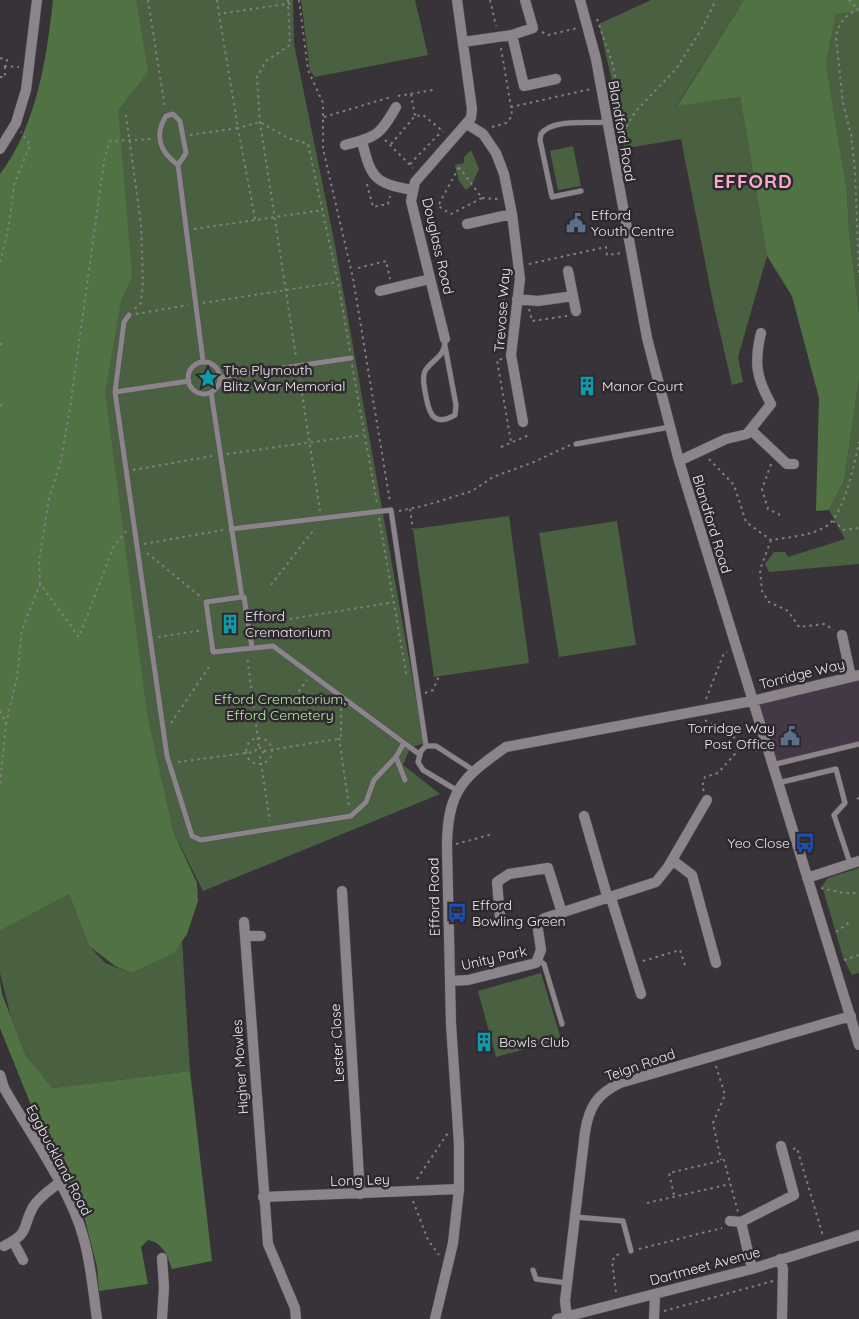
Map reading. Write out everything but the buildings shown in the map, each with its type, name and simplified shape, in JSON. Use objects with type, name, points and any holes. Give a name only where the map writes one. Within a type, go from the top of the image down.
[{"type":"street","points":[[0,149],[16,123],[26,90],[37,0]]},
{"type":"street","points":[[457,0],[472,109],[468,124]]},
{"type":"street","points":[[463,42],[512,35],[533,28],[525,0]]},
{"type":"street","name":"Blandford Road","points":[[580,0],[601,87],[645,328],[670,427],[770,762],[835,963],[859,1045]]},
{"type":"street","points":[[512,35],[524,86],[556,79]]},
{"type":"street","points":[[345,145],[362,141],[382,131],[396,107]]},
{"type":"street","name":"Trevose Way","points":[[468,124],[483,134],[496,153],[512,214],[522,299],[512,357],[523,422]]},
{"type":"street","name":"Douglass Road","points":[[445,342],[412,210],[412,190],[415,182],[468,124]]},
{"type":"street","points":[[362,141],[368,167],[378,180],[395,187],[412,190]]},
{"type":"street","points":[[467,224],[512,214]]},
{"type":"street","points":[[568,271],[576,311]]},
{"type":"street","points":[[380,291],[430,279]]},
{"type":"street","points":[[522,299],[538,301],[573,296]]},
{"type":"street","points":[[679,460],[726,439],[747,434],[771,404],[762,388],[755,362],[761,333]]},
{"type":"street","points":[[751,430],[787,464],[794,464]]},
{"type":"street","points":[[842,635],[855,676]]},
{"type":"street","name":"Torridge Way","points":[[752,700],[855,676]]},
{"type":"street","name":"Efford Road","points":[[436,1319],[448,1267],[458,1209],[459,1189],[450,981],[447,847],[447,818],[458,791],[473,770],[506,747],[752,700]]},
{"type":"street","name":"Unity Park","points":[[450,981],[468,980],[524,967],[537,960],[541,950],[538,923],[545,918],[656,882],[672,860],[707,800]]},
{"type":"street","points":[[584,816],[609,898],[633,964],[641,994]]},
{"type":"street","points":[[672,860],[692,875],[716,963]]},
{"type":"street","points":[[808,882],[855,862]]},
{"type":"street","points":[[500,917],[497,882],[509,874],[548,868],[562,913]]},
{"type":"street","name":"Lester Close","points":[[342,891],[360,1194]]},
{"type":"street","name":"Higher Mowles","points":[[244,922],[268,1244],[295,1308],[296,1319]]},
{"type":"street","points":[[245,936],[261,936]]},
{"type":"street","name":"Teign Road","points":[[562,1318],[587,1117],[598,1097],[620,1083],[851,1016]]},
{"type":"street","name":"Eggbuckland Road","points":[[0,1075],[11,1100],[72,1207],[83,1235],[97,1319]]},
{"type":"street","points":[[752,1269],[735,1222],[794,1195],[781,1146]]},
{"type":"street","points":[[23,1260],[8,1244],[24,1233],[33,1208],[59,1183]]},
{"type":"street","name":"Long Ley","points":[[263,1196],[459,1189]]},
{"type":"street","name":"Dartmeet Avenue","points":[[562,1318],[752,1269],[859,1235]]},
{"type":"street","points":[[162,1258],[164,1287],[162,1319]]},
{"type":"street","points":[[780,1259],[783,1279],[782,1319]]},
{"type":"street","points":[[654,1316],[655,1294]]},
{"type":"lane","points":[[178,165],[166,156],[161,138],[160,126],[166,116],[172,114],[180,121],[186,153],[178,165],[194,304],[203,361]]},
{"type":"lane","points":[[582,191],[552,197],[540,140],[541,134],[551,127],[567,124],[607,122]]},
{"type":"lane","points":[[129,315],[124,322],[115,392],[165,742],[181,806],[192,836],[196,840],[351,816],[366,802],[374,780],[396,757],[404,743]]},
{"type":"lane","points":[[445,342],[456,405],[454,416],[442,420],[434,418],[429,412],[424,378],[425,372],[439,358],[445,342]]},
{"type":"lane","points":[[221,377],[351,358]]},
{"type":"lane","points":[[203,361],[217,367],[221,377],[218,386],[211,392],[197,392],[189,381],[190,370],[203,361]]},
{"type":"lane","points":[[115,392],[189,381]]},
{"type":"lane","points":[[211,392],[231,529],[252,648]]},
{"type":"lane","points":[[576,444],[670,427]]},
{"type":"lane","points":[[231,529],[391,512],[426,746]]},
{"type":"lane","points":[[242,597],[206,602],[213,652],[273,646],[419,754]]},
{"type":"lane","points":[[770,762],[859,744]]},
{"type":"lane","points":[[458,791],[422,770],[418,762],[419,754],[426,746],[436,746],[473,770]]},
{"type":"lane","points":[[396,757],[405,780]]},
{"type":"lane","points":[[777,784],[836,769],[845,804],[834,816],[855,862]]},
{"type":"lane","points":[[537,960],[544,964],[562,1024]]},
{"type":"lane","points":[[575,1217],[623,1221],[632,1251]]},
{"type":"lane","points":[[533,1270],[536,1279],[567,1283]]},
{"type":"path","points":[[148,0],[166,116]]},
{"type":"path","points":[[217,0],[255,219]]},
{"type":"path","points":[[260,122],[258,78],[266,61],[290,46],[288,0]]},
{"type":"path","points":[[300,0],[310,71],[323,103],[323,148],[353,278],[391,512],[410,509],[472,491],[493,477],[534,462],[565,445],[576,444]]},
{"type":"path","points":[[483,134],[492,127],[506,123],[512,116],[499,37],[490,0]]},
{"type":"path","points":[[624,131],[635,112],[676,69],[701,30],[716,0]]},
{"type":"path","points":[[849,0],[859,9],[842,20],[837,28],[836,38],[843,103],[851,135],[855,170],[859,274]]},
{"type":"path","points":[[219,14],[293,3]]},
{"type":"path","points":[[594,12],[603,32],[613,65],[624,131],[625,155]]},
{"type":"path","points":[[533,28],[548,35],[587,25]]},
{"type":"path","points":[[0,58],[7,60],[5,77],[0,77]]},
{"type":"path","points":[[5,66],[29,68]]},
{"type":"path","points":[[511,107],[601,87]]},
{"type":"path","points":[[324,117],[383,99],[433,90]]},
{"type":"path","points":[[411,94],[415,116]]},
{"type":"path","points":[[126,115],[141,224],[143,283],[141,303],[129,315]]},
{"type":"path","points":[[391,144],[415,116],[423,115],[453,140]]},
{"type":"path","points":[[183,136],[238,128],[260,122],[294,141],[308,144],[338,282],[408,686]]},
{"type":"path","points":[[0,262],[9,225],[14,185],[30,145],[16,123]]},
{"type":"path","points":[[410,164],[442,131]]},
{"type":"path","points":[[378,133],[421,175]]},
{"type":"path","points":[[0,785],[6,724],[16,677],[22,630],[40,584],[39,561],[49,499],[60,460],[70,408],[104,161],[110,141],[161,138]]},
{"type":"path","points":[[368,167],[364,169],[373,207],[388,204],[395,187]]},
{"type":"path","points":[[482,198],[459,168],[438,206],[451,214],[482,198],[509,199]]},
{"type":"path","points":[[187,231],[323,210]]},
{"type":"path","points":[[519,266],[606,247],[606,255],[616,254]]},
{"type":"path","points":[[358,268],[386,260],[393,288]]},
{"type":"path","points":[[129,315],[338,282]]},
{"type":"path","points":[[522,299],[532,321],[576,314],[576,311]]},
{"type":"path","points":[[0,345],[4,341]]},
{"type":"path","points":[[511,442],[497,360],[512,357]]},
{"type":"path","points":[[126,471],[220,454],[364,435]]},
{"type":"path","points":[[501,448],[529,435]]},
{"type":"path","points":[[705,450],[711,462],[734,485],[746,522],[771,540],[800,536],[826,526],[833,521],[846,492],[859,442]]},
{"type":"path","points":[[780,515],[768,509],[762,489],[771,464],[782,459]]},
{"type":"path","points":[[410,509],[413,529]]},
{"type":"path","points":[[40,584],[79,637],[113,548],[133,521]]},
{"type":"path","points":[[833,521],[844,530],[859,528]]},
{"type":"path","points":[[137,546],[231,529]]},
{"type":"path","points":[[771,540],[760,570],[762,591],[769,602],[788,611],[798,627],[824,624],[842,635]]},
{"type":"path","points":[[137,546],[202,597]]},
{"type":"path","points":[[277,620],[394,602]]},
{"type":"path","points":[[150,638],[205,630]]},
{"type":"path","points":[[246,648],[258,747],[254,752]]},
{"type":"path","points":[[736,650],[724,653],[697,711],[770,762]]},
{"type":"path","points":[[165,742],[168,727],[209,666]]},
{"type":"path","points":[[291,702],[312,674]]},
{"type":"path","points":[[418,695],[433,690],[439,676]]},
{"type":"path","points":[[340,695],[342,730],[339,738],[351,816]]},
{"type":"path","points":[[0,711],[6,724]]},
{"type":"path","points":[[262,737],[271,744],[272,754],[266,763],[256,765],[248,760],[246,748],[252,739],[257,738],[262,737]]},
{"type":"path","points":[[258,747],[264,751],[339,738]]},
{"type":"path","points":[[707,800],[702,787],[705,777],[718,773],[744,744]]},
{"type":"path","points":[[264,751],[260,756],[271,828]]},
{"type":"path","points":[[169,763],[254,752],[260,756]]},
{"type":"path","points":[[447,847],[493,834]]},
{"type":"path","points":[[808,882],[843,893],[859,893]]},
{"type":"path","points":[[836,932],[851,921]]},
{"type":"path","points":[[633,964],[680,950],[686,968]]},
{"type":"path","points":[[835,963],[859,955]]},
{"type":"path","points":[[618,1304],[612,1261],[616,1255],[728,1227],[735,1222],[730,1184],[724,1160],[721,1160],[713,1123],[725,1095],[713,1056]]},
{"type":"path","points":[[448,1267],[428,1240],[410,1191],[457,1119]]},
{"type":"path","points":[[797,1148],[826,1245]]},
{"type":"path","points":[[674,1196],[669,1173],[721,1160]]},
{"type":"path","points":[[647,1203],[730,1184]]},
{"type":"path","points":[[654,1316],[783,1279]]},
{"type":"shaded area","points":[[859,677],[859,744],[771,765],[752,701]]},
{"type":"green space","points":[[53,0],[136,0],[148,72],[118,110],[132,276],[121,301],[105,392],[147,714],[173,831],[197,883],[198,901],[187,934],[174,953],[131,973],[115,966],[89,946],[69,894],[0,931],[0,174],[23,135],[31,114],[43,68]]},
{"type":"green space","name":"Efford Crematorium, Efford Cemetery","points":[[132,0],[293,0],[294,44],[334,240],[424,743],[410,748],[403,765],[440,794],[203,891],[173,831],[150,742],[101,394],[109,101]]},
{"type":"green space","points":[[301,0],[415,0],[428,55],[315,77],[310,71]]},
{"type":"green space","points":[[651,0],[744,0],[677,105],[740,97],[767,256],[738,357],[743,382],[732,385],[713,302],[681,139],[627,148],[599,24]]},
{"type":"green space","points":[[744,0],[859,0],[859,12],[836,14],[826,63],[847,192],[849,232],[859,313],[859,379],[844,481],[829,510],[816,511],[819,398],[792,296],[767,256],[740,97],[677,106]]},
{"type":"green space","points":[[859,12],[859,313],[849,232],[847,192],[826,63],[836,14]]},
{"type":"green space","points":[[573,146],[581,186],[558,190],[550,151]]},
{"type":"green space","points":[[471,150],[479,169],[471,186],[466,190],[459,181],[455,165],[464,163],[464,157]]},
{"type":"green space","points":[[859,379],[859,564],[769,572],[765,564],[774,552],[785,552],[788,557],[845,539],[829,510],[844,481]]},
{"type":"green space","points":[[509,516],[529,663],[434,677],[413,529]]},
{"type":"green space","points":[[617,521],[636,645],[559,657],[539,533]]},
{"type":"green space","points":[[859,868],[859,973],[852,975],[844,960],[822,886],[828,878]]},
{"type":"green space","points":[[69,894],[89,946],[105,963],[131,973],[162,958],[182,941],[190,1071],[53,1088],[26,1056],[11,1017],[0,973],[0,931]]},
{"type":"green space","points":[[541,973],[561,1039],[496,1057],[478,991]]},
{"type":"green space","points":[[0,981],[2,994],[26,1056],[53,1088],[190,1071],[212,1261],[172,1269],[161,1247],[148,1240],[141,1247],[148,1284],[99,1291],[97,1267],[81,1204],[41,1130],[0,1028]]},
{"type":"place","name":"Efford Youth Centre","points":[[576,223]]},
{"type":"place","name":"The Plymouth Blitz War Memorial","points":[[208,378]]},
{"type":"place","name":"Manor Court","points":[[587,386]]},
{"type":"place","name":"Efford Crematorium","points":[[230,624]]},
{"type":"place","name":"Torridge Way Post Office","points":[[790,736]]},
{"type":"place","name":"Yeo Close","points":[[805,843]]},
{"type":"place","name":"Efford Bowling Green","points":[[457,913]]},
{"type":"place","name":"Bowls Club","points":[[484,1042]]},
{"type":"district","name":"EFFORD","points":[[753,181]]}]
